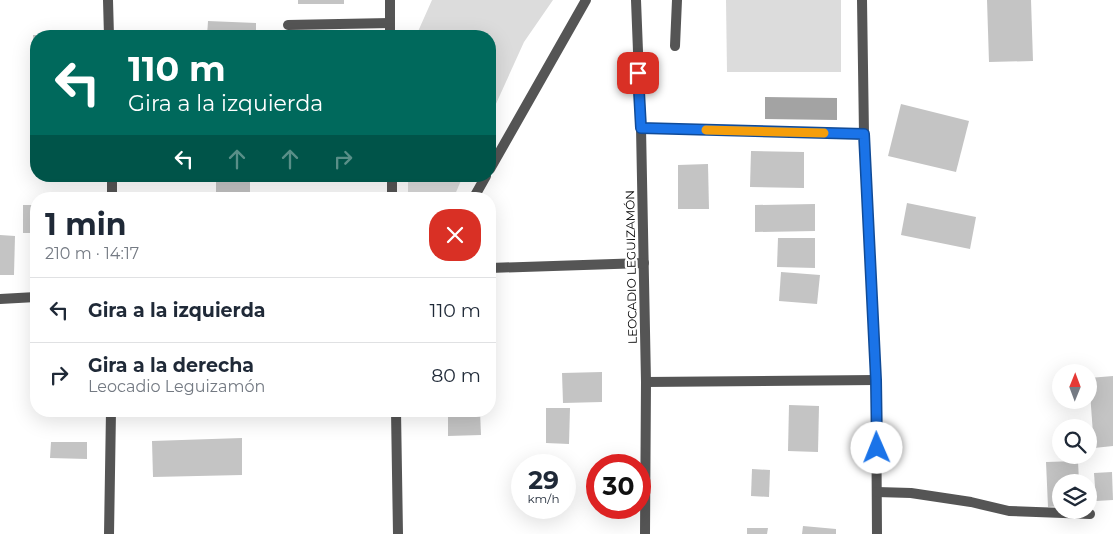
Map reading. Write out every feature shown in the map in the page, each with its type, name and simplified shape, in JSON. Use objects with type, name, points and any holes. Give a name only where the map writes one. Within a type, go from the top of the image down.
[{"type":"street","points":[[108,0],[109,30]]},
{"type":"street","points":[[390,0],[390,30]]},
{"type":"street","points":[[496,158],[586,0]]},
{"type":"street","name":"LEOCADIO LEGUIZAMÓN","points":[[636,0],[644,263],[646,382],[645,534]]},
{"type":"street","points":[[675,46],[677,0]]},
{"type":"street","points":[[862,0],[864,134],[876,380],[877,534]]},
{"type":"street","points":[[288,25],[390,22]]},
{"type":"street","points":[[641,128],[864,134]]},
{"type":"street","points":[[496,268],[644,263]]},
{"type":"street","points":[[0,299],[30,297]]},
{"type":"street","points":[[646,382],[876,380]]},
{"type":"street","points":[[109,534],[111,417]]},
{"type":"street","points":[[396,417],[398,534]]},
{"type":"street","points":[[877,492],[911,493],[1009,510],[1052,512]]},
{"type":"shaded area","points":[[432,0],[553,0],[524,42],[496,104],[496,30],[419,30]]},
{"type":"shaded area","points":[[726,0],[841,0],[841,72],[727,72]]},
{"type":"shaded area","points":[[765,97],[837,98],[837,120],[765,119]]},
{"type":"shaded area","points":[[408,182],[460,182],[456,192],[408,192]]},
{"type":"building","points":[[298,0],[344,0],[344,4],[298,4]]},
{"type":"building","points":[[987,0],[1031,0],[1033,61],[989,62]]},
{"type":"building","points":[[208,21],[256,23],[256,30],[207,30]]},
{"type":"building","points":[[901,104],[969,121],[956,172],[888,156]]},
{"type":"building","points":[[751,151],[804,152],[804,188],[750,187]]},
{"type":"building","points":[[708,164],[709,209],[678,209],[678,165]]},
{"type":"building","points":[[216,182],[250,182],[250,192],[216,192]]},
{"type":"building","points":[[907,203],[976,217],[970,249],[901,235]]},
{"type":"building","points":[[815,204],[815,231],[755,232],[755,205]]},
{"type":"building","points":[[23,205],[30,205],[30,233],[23,233]]},
{"type":"building","points":[[0,235],[15,236],[14,275],[0,275]]},
{"type":"building","points":[[778,238],[815,238],[815,268],[777,267]]},
{"type":"building","points":[[781,272],[820,275],[817,304],[779,301]]},
{"type":"building","points":[[602,372],[602,402],[563,403],[562,373]]},
{"type":"building","points":[[1113,376],[1113,446],[1097,448],[1097,419],[1092,419],[1091,409],[1098,409],[1098,377]]},
{"type":"building","points":[[789,405],[819,406],[818,452],[788,451]]},
{"type":"building","points":[[546,408],[570,408],[569,444],[546,443]]},
{"type":"building","points":[[448,417],[480,417],[481,435],[448,436]]},
{"type":"building","points":[[242,438],[242,475],[153,477],[152,441]]},
{"type":"building","points":[[51,442],[87,442],[87,459],[50,458]]},
{"type":"building","points":[[1046,462],[1052,462],[1052,464],[1078,464],[1079,474],[1052,474],[1052,507],[1048,507]]},
{"type":"building","points":[[752,469],[770,470],[769,497],[751,496]]},
{"type":"building","points":[[1112,472],[1113,500],[1097,501],[1097,474],[1094,473]]},
{"type":"building","points":[[803,526],[836,529],[836,534],[802,534]]},
{"type":"building","points":[[747,528],[768,528],[767,534],[747,534]]},
{"type":"slow traffic","points":[[706,130],[824,133]]},
{"type":"route","points":[[638,73],[641,128],[864,134],[876,380],[877,448]]}]
